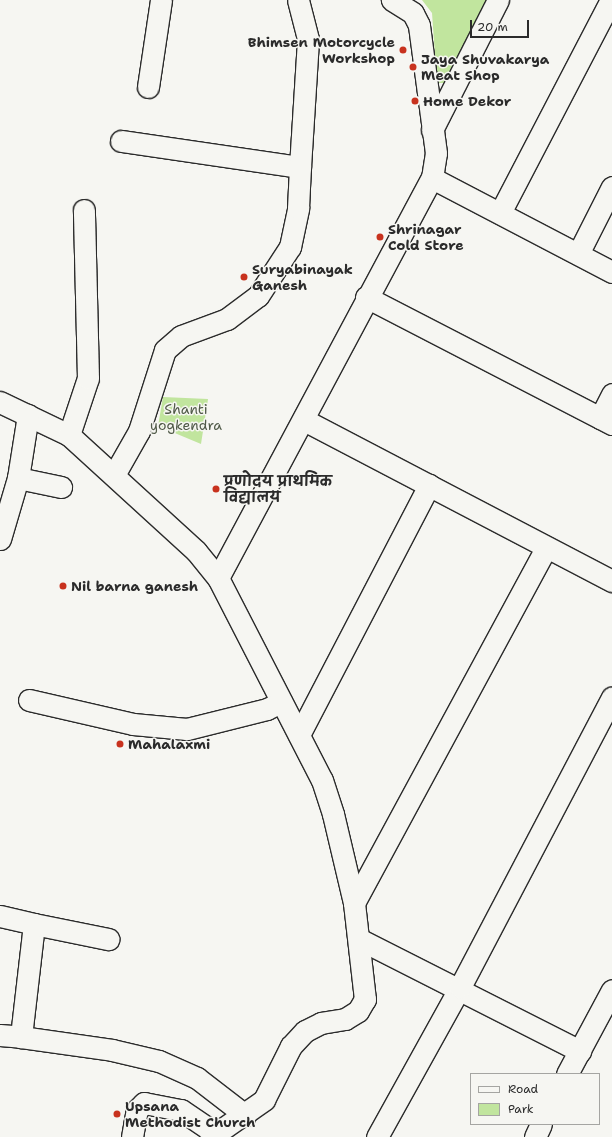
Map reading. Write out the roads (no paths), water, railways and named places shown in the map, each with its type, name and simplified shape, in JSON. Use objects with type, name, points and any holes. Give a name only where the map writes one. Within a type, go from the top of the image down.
[{"type":"street","points":[[148,87],[161,0]]},
{"type":"street","points":[[114,475],[140,431],[165,350],[181,336],[227,319],[258,296],[290,247],[298,208],[308,39],[298,0]]},
{"type":"street","points":[[218,578],[304,420],[366,297],[432,178],[436,153],[419,25],[413,13],[392,0]]},
{"type":"street","points":[[432,130],[498,0]]},
{"type":"street","points":[[500,213],[611,0]]},
{"type":"street","points":[[121,141],[300,167]]},
{"type":"street","points":[[432,178],[612,272]]},
{"type":"street","points":[[578,254],[612,187]]},
{"type":"street","points":[[69,435],[88,378],[84,210]]},
{"type":"street","points":[[366,297],[606,421],[612,394]]},
{"type":"street","points":[[0,402],[69,435],[114,475],[161,523],[196,551],[218,578],[299,735],[333,814],[354,903],[365,982],[365,999],[358,1011],[306,1030],[291,1046],[264,1100],[245,1115],[213,1135],[180,1110],[144,1103],[138,1110],[132,1137]]},
{"type":"street","points":[[0,539],[18,478],[28,415]]},
{"type":"street","points":[[304,420],[546,548],[612,581]]},
{"type":"street","points":[[18,478],[61,487]]},
{"type":"street","points":[[299,735],[429,485]]},
{"type":"street","points":[[354,903],[546,548]]},
{"type":"street","points":[[377,1137],[460,987],[612,698]]},
{"type":"street","points":[[29,700],[133,724],[187,729],[267,709],[282,702]]},
{"type":"street","points":[[0,916],[108,939]]},
{"type":"street","points":[[21,1037],[34,924]]},
{"type":"street","points":[[359,939],[460,987],[580,1051]]},
{"type":"street","points":[[568,1073],[612,990]]},
{"type":"street","points":[[0,1035],[112,1050],[159,1061],[197,1078],[245,1115]]},
{"type":"street","points":[[535,1137],[541,1125]]},
{"type":"place","name":"Bhimsen Motorcycle Workshop","points":[[403,50]]},
{"type":"place","name":"Jaya Shuvakarya Meat Shop","points":[[413,67]]},
{"type":"place","name":"Home Dekor","points":[[415,101]]},
{"type":"place","name":"Shrinagar Cold Store","points":[[380,237]]},
{"type":"place","name":"Suryabinayak Ganesh","points":[[244,277]]},
{"type":"place","name":"प्रणोदय प्राथमिक विद्यालय","points":[[216,489]]},
{"type":"place","name":"Nil barna ganesh","points":[[63,586]]},
{"type":"place","name":"Mahalaxmi","points":[[120,744]]},
{"type":"place","name":"Upsana Methodist Church","points":[[117,1114]]},
{"type":"park label","name":"Shanti yogkendra","points":[[186,418]]}]
